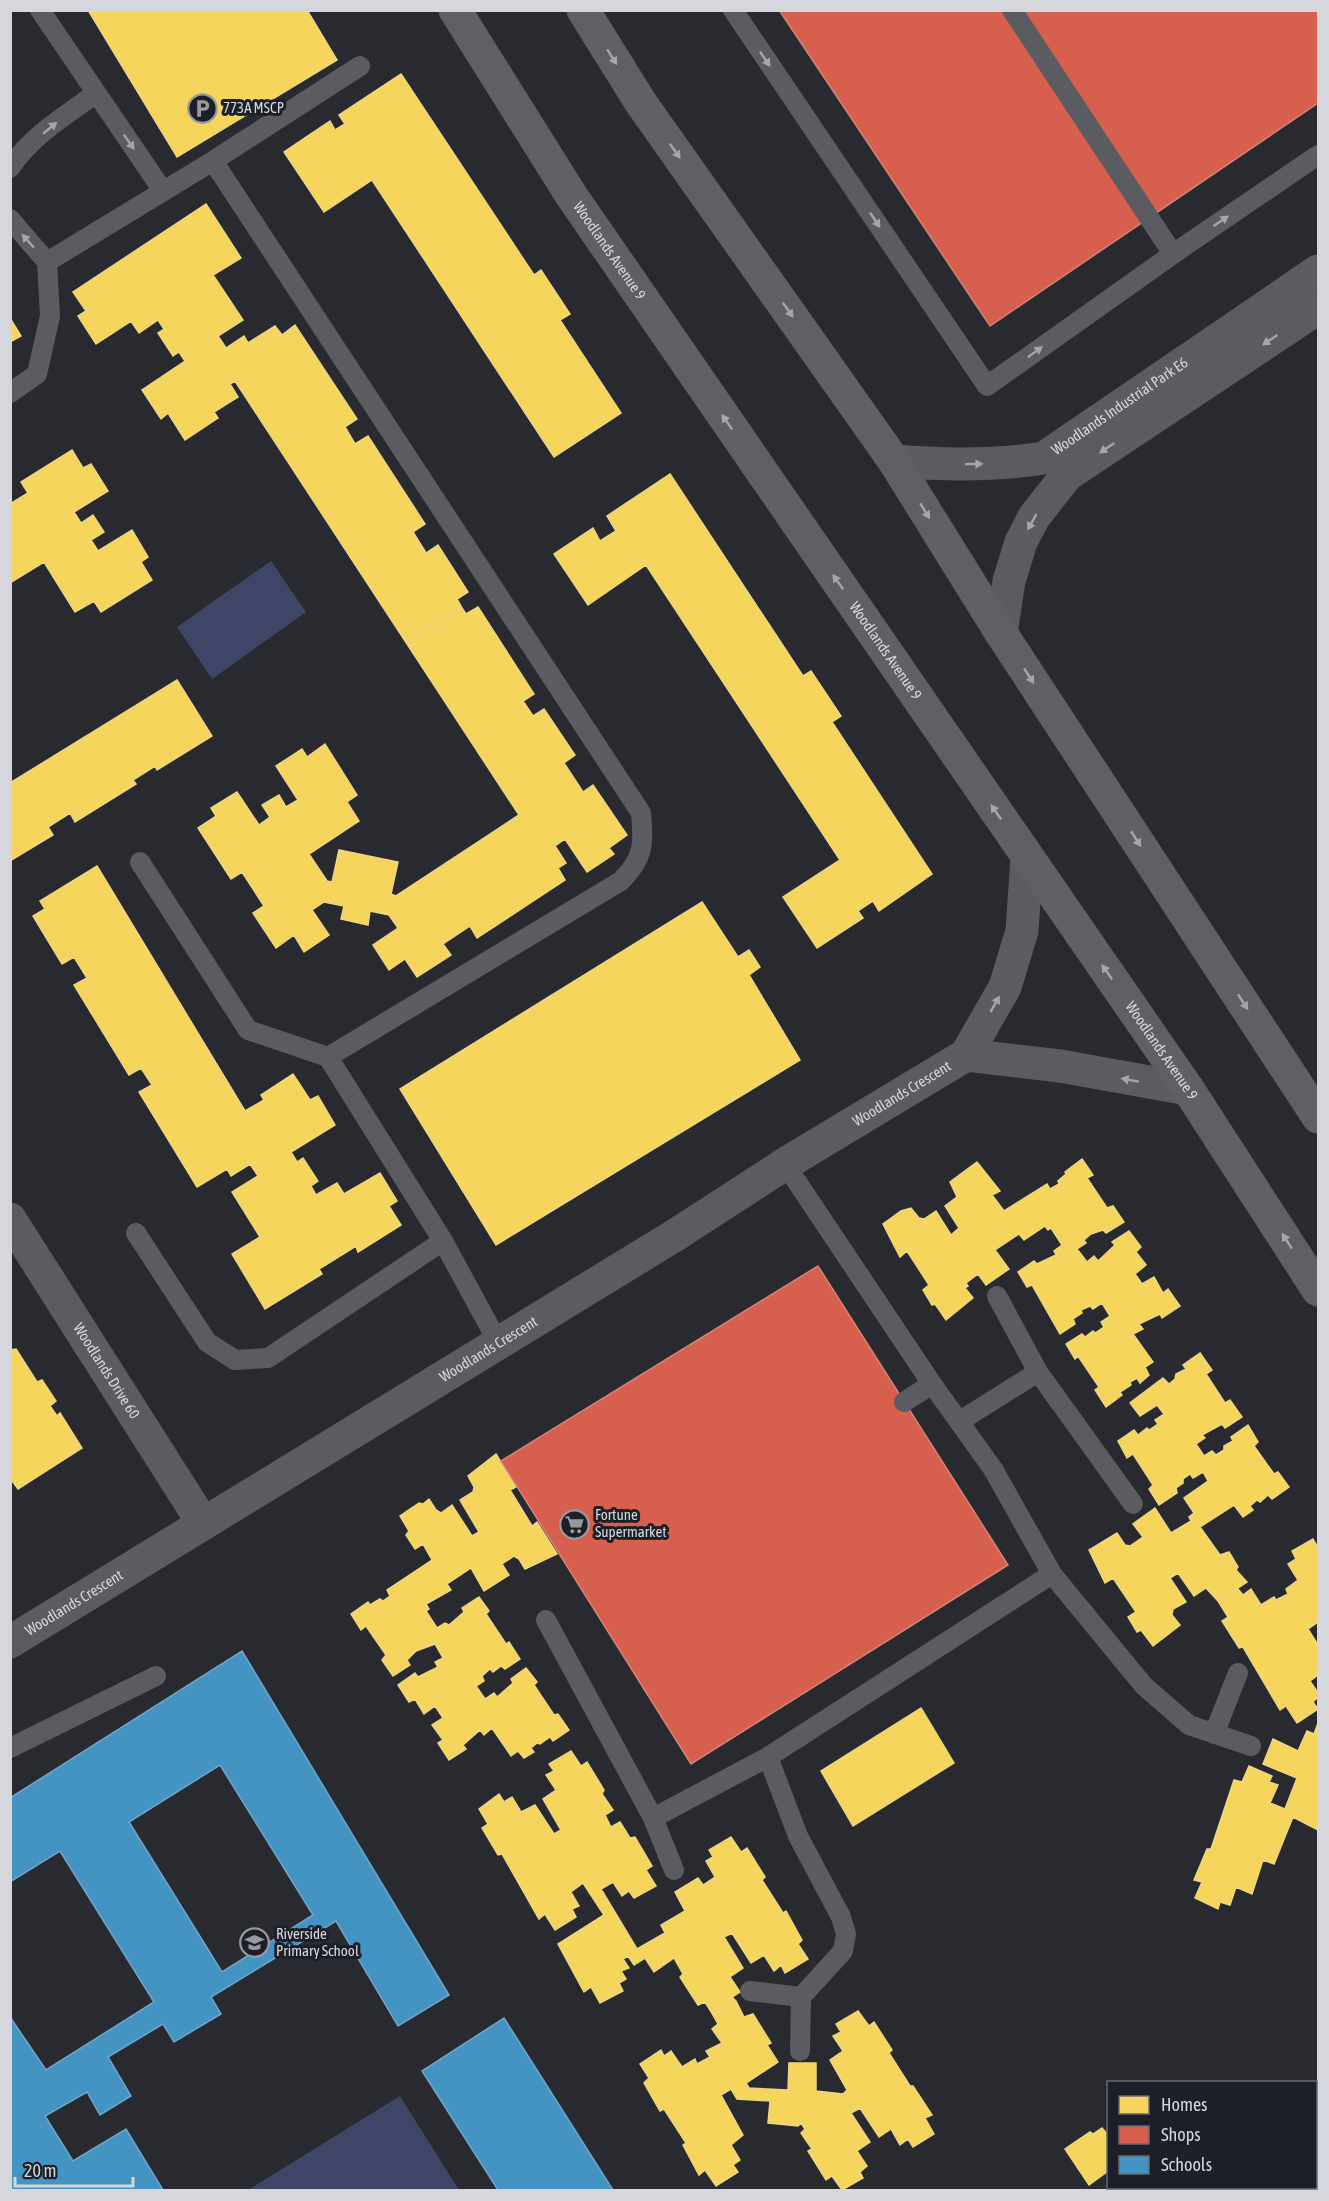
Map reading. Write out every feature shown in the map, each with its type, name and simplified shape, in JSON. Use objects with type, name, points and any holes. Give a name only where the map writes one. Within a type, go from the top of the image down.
[{"type":"main road","name":"Woodlands Avenue 9","points":[[455,10],[571,195],[1188,1089],[1318,1290]]},
{"type":"main road","points":[[583,10],[641,104],[894,461],[1001,633],[1318,1117]]},
{"type":"street","name":"Woodlands Industrial Park E6","points":[[894,461],[935,465],[1008,464],[1044,458],[1318,271]]},
{"type":"street","name":"Woodlands Industrial Park E6","points":[[1001,633],[1009,581],[1022,542],[1034,517],[1067,475],[1318,308]]},
{"type":"street","name":"Woodlands Crescent","points":[[10,1642],[499,1344],[785,1164],[966,1055],[1005,987],[1022,931],[1027,857]]},
{"type":"street","name":"Woodlands Crescent","points":[[966,1055],[1047,1064],[1188,1089]]},
{"type":"street","name":"Woodlands Drive 60","points":[[10,1218],[203,1523]]},
{"type":"lane","points":[[40,10],[95,94],[163,190]]},
{"type":"lane","points":[[733,10],[987,386],[1318,155]]},
{"type":"lane","points":[[1012,10],[1173,254]]},
{"type":"lane","points":[[47,262],[213,161],[360,66]]},
{"type":"lane","points":[[10,168],[20,153],[56,122],[95,94]]},
{"type":"lane","points":[[213,161],[641,813],[643,840],[637,865],[621,881],[328,1057]]},
{"type":"lane","points":[[10,219],[47,262],[50,316],[36,374],[10,393]]},
{"type":"lane","points":[[140,862],[248,1030],[328,1057],[443,1241],[499,1344]]},
{"type":"lane","points":[[785,1164],[932,1383],[993,1469],[1052,1575],[1144,1686],[1189,1725],[1251,1746]]},
{"type":"lane","points":[[136,1233],[207,1342],[235,1360],[268,1358],[443,1241]]},
{"type":"lane","points":[[997,1296],[1038,1372],[1133,1504]]},
{"type":"lane","points":[[960,1421],[1038,1372]]},
{"type":"lane","points":[[904,1402],[932,1383]]},
{"type":"lane","points":[[653,1818],[768,1757],[1052,1575]]},
{"type":"lane","points":[[546,1620],[653,1818],[674,1870]]},
{"type":"lane","points":[[1214,1734],[1238,1673]]},
{"type":"lane","points":[[10,1748],[156,1676]]},
{"type":"lane","points":[[768,1757],[798,1836],[841,1917],[846,1934],[843,1951],[801,1997],[800,2051]]},
{"type":"lane","points":[[750,1991],[801,1997]]},
{"type":"shaded area","points":[[271,561],[306,612],[212,679],[177,627]]},
{"type":"shaded area","points":[[400,2096],[459,2190],[248,2190]]},
{"type":"building: Homes","name":"773A MSCP","points":[[88,10],[307,10],[337,60],[177,157]]},
{"type":"building: Homes","points":[[401,74],[534,275],[541,270],[570,314],[560,320],[621,413],[554,457],[372,180],[324,212],[284,152],[330,121],[335,130],[345,124],[339,115]]},
{"type":"building: Homes","points":[[206,204],[241,258],[213,275],[243,320],[218,336],[226,348],[244,336],[248,343],[275,326],[282,335],[295,325],[357,419],[345,427],[355,444],[368,436],[425,524],[413,532],[426,553],[438,545],[468,592],[457,599],[462,608],[407,644],[235,381],[230,384],[238,397],[214,412],[218,418],[185,440],[168,413],[161,419],[142,390],[185,361],[179,352],[173,356],[158,333],[164,329],[158,320],[139,333],[131,321],[96,344],[78,316],[86,311],[73,292]]},
{"type":"building: Homes","points":[[10,318],[21,336],[10,342]]},
{"type":"building: Homes","points":[[72,450],[83,468],[91,464],[108,491],[74,512],[81,523],[93,515],[104,532],[91,540],[98,551],[132,530],[148,557],[141,562],[152,580],[101,612],[94,601],[75,612],[44,562],[10,583],[10,504],[28,493],[21,482]]},
{"type":"building: Homes","points":[[670,474],[803,676],[811,671],[841,716],[832,722],[932,874],[879,911],[873,901],[858,911],[863,918],[817,948],[783,897],[840,860],[646,565],[588,605],[554,554],[593,528],[600,541],[616,531],[607,516]]},
{"type":"building: Homes","points":[[478,607],[534,694],[523,701],[533,716],[544,709],[575,755],[564,763],[583,792],[593,785],[627,835],[609,848],[614,854],[587,872],[565,839],[555,846],[566,863],[558,868],[565,880],[477,938],[470,926],[443,944],[451,955],[417,977],[405,959],[389,970],[373,945],[398,928],[389,915],[370,911],[368,925],[341,919],[344,906],[324,902],[312,910],[329,935],[304,952],[294,935],[276,948],[253,913],[264,906],[242,872],[231,879],[198,828],[216,816],[211,808],[237,792],[259,825],[270,817],[262,805],[279,795],[286,807],[298,800],[276,766],[302,749],[307,757],[325,744],[357,795],[347,802],[359,821],[309,854],[327,881],[332,882],[339,850],[398,862],[391,894],[396,896],[519,815],[407,644],[462,608],[466,614]]},
{"type":"building: Homes","points":[[177,680],[212,736],[157,770],[155,766],[133,780],[136,784],[75,822],[70,813],[48,827],[53,835],[10,861],[10,783]]},
{"type":"building: Homes","points":[[97,866],[245,1111],[264,1100],[261,1095],[293,1074],[310,1100],[318,1096],[335,1125],[291,1152],[297,1162],[303,1158],[318,1181],[311,1186],[316,1195],[337,1183],[344,1194],[380,1173],[397,1201],[389,1206],[401,1225],[358,1252],[356,1246],[319,1269],[322,1274],[265,1309],[232,1254],[260,1237],[232,1192],[258,1176],[250,1164],[231,1176],[227,1169],[197,1187],[139,1092],[152,1085],[141,1068],[129,1075],[74,985],[87,978],[74,957],[62,964],[33,916],[45,909],[40,901]]},
{"type":"building: Homes","points":[[702,902],[738,957],[749,950],[760,967],[749,975],[800,1060],[496,1245],[400,1089]]},
{"type":"building: Homes","points":[[1082,1159],[1093,1175],[1087,1178],[1107,1208],[1113,1206],[1124,1222],[1106,1233],[1103,1230],[1091,1234],[1084,1240],[1086,1243],[1077,1249],[1087,1262],[1094,1256],[1098,1261],[1115,1245],[1112,1242],[1129,1231],[1141,1247],[1136,1252],[1146,1265],[1135,1274],[1142,1284],[1154,1277],[1163,1293],[1168,1289],[1180,1306],[1162,1318],[1160,1314],[1139,1324],[1143,1329],[1133,1334],[1153,1362],[1145,1367],[1149,1375],[1140,1383],[1137,1378],[1130,1382],[1131,1385],[1120,1392],[1122,1395],[1106,1407],[1095,1390],[1099,1387],[1078,1356],[1075,1359],[1066,1344],[1082,1334],[1085,1337],[1104,1327],[1101,1322],[1110,1316],[1102,1303],[1093,1309],[1090,1306],[1081,1310],[1082,1313],[1073,1319],[1075,1324],[1060,1334],[1032,1285],[1027,1287],[1018,1272],[1034,1261],[1037,1264],[1056,1255],[1054,1251],[1062,1245],[1051,1228],[1048,1230],[1045,1226],[1024,1240],[1019,1234],[995,1250],[1009,1269],[986,1285],[978,1274],[966,1283],[968,1286],[965,1288],[973,1298],[946,1320],[935,1304],[932,1305],[923,1290],[929,1285],[907,1251],[900,1257],[883,1224],[901,1211],[911,1208],[919,1218],[924,1219],[936,1211],[951,1235],[959,1228],[945,1206],[957,1197],[950,1182],[977,1162],[1000,1191],[992,1195],[1004,1211],[1047,1184],[1050,1189],[1059,1184],[1058,1181],[1066,1174],[1065,1172]]},
{"type":"building: Homes","points":[[16,1349],[37,1382],[42,1380],[56,1401],[50,1406],[57,1416],[60,1413],[82,1448],[18,1489],[10,1478],[10,1350]]},
{"type":"building: Homes","points":[[1200,1353],[1212,1370],[1206,1374],[1225,1403],[1230,1400],[1242,1417],[1225,1428],[1222,1424],[1202,1435],[1205,1438],[1196,1444],[1204,1456],[1212,1451],[1216,1455],[1224,1450],[1224,1446],[1233,1441],[1231,1437],[1248,1425],[1258,1442],[1254,1446],[1274,1474],[1278,1472],[1289,1487],[1272,1499],[1268,1495],[1260,1502],[1257,1500],[1250,1506],[1253,1510],[1243,1517],[1234,1505],[1200,1527],[1220,1555],[1229,1552],[1238,1567],[1236,1570],[1247,1582],[1218,1601],[1206,1588],[1194,1596],[1178,1573],[1170,1578],[1186,1602],[1173,1609],[1172,1615],[1180,1625],[1153,1646],[1141,1630],[1137,1632],[1128,1617],[1136,1612],[1113,1578],[1105,1583],[1089,1550],[1117,1533],[1125,1545],[1130,1546],[1143,1537],[1133,1524],[1155,1508],[1171,1533],[1191,1521],[1189,1517],[1194,1513],[1184,1498],[1208,1481],[1203,1472],[1193,1478],[1190,1474],[1183,1479],[1183,1483],[1176,1488],[1177,1493],[1159,1505],[1149,1489],[1153,1485],[1133,1454],[1127,1458],[1118,1441],[1134,1430],[1138,1435],[1158,1424],[1155,1420],[1164,1414],[1157,1405],[1140,1416],[1130,1403],[1163,1378],[1169,1384],[1175,1379],[1176,1374],[1186,1369],[1183,1365]]},
{"type":"building: Homes","points":[[496,1454],[516,1487],[510,1490],[532,1526],[537,1522],[557,1554],[525,1569],[519,1559],[514,1556],[502,1564],[509,1575],[484,1591],[471,1568],[447,1584],[451,1590],[426,1604],[429,1609],[426,1611],[437,1628],[445,1623],[449,1625],[464,1612],[462,1608],[479,1597],[489,1611],[486,1614],[506,1644],[509,1642],[520,1659],[505,1669],[501,1666],[493,1672],[490,1669],[482,1676],[484,1681],[476,1686],[485,1699],[494,1693],[497,1697],[513,1683],[511,1679],[526,1668],[537,1682],[534,1685],[554,1715],[558,1714],[569,1730],[553,1741],[550,1737],[540,1744],[537,1743],[531,1748],[534,1752],[524,1758],[518,1751],[511,1756],[492,1728],[484,1735],[480,1730],[463,1745],[466,1749],[449,1760],[438,1743],[443,1740],[432,1725],[443,1718],[435,1706],[424,1714],[415,1699],[409,1702],[398,1685],[415,1673],[418,1677],[438,1667],[435,1662],[443,1658],[435,1644],[416,1651],[407,1660],[410,1665],[393,1676],[382,1660],[386,1655],[366,1626],[361,1630],[351,1614],[368,1602],[370,1605],[380,1599],[383,1601],[390,1596],[387,1590],[432,1560],[423,1544],[415,1549],[406,1535],[409,1531],[400,1516],[419,1503],[423,1504],[429,1499],[436,1510],[441,1513],[452,1505],[472,1536],[479,1532],[460,1500],[473,1492],[474,1487],[468,1476]]},
{"type":"building: Homes","points":[[1313,1539],[1318,1548],[1318,1622],[1308,1629],[1318,1645],[1318,1675],[1310,1681],[1318,1693],[1318,1697],[1313,1702],[1318,1709],[1297,1723],[1286,1706],[1280,1710],[1243,1647],[1239,1648],[1222,1621],[1228,1617],[1218,1601],[1238,1589],[1243,1595],[1251,1589],[1261,1605],[1274,1597],[1276,1600],[1288,1594],[1286,1589],[1298,1580],[1288,1564],[1296,1559],[1292,1551]]},
{"type":"building: Homes","points":[[921,1708],[954,1763],[853,1826],[821,1771]]},
{"type":"building: Homes","points":[[1318,1723],[1318,1830],[1293,1817],[1274,1864],[1263,1860],[1252,1894],[1236,1887],[1230,1905],[1220,1902],[1218,1909],[1195,1898],[1202,1882],[1194,1880],[1207,1849],[1211,1849],[1234,1780],[1242,1782],[1249,1766],[1272,1776],[1269,1782],[1278,1785],[1270,1803],[1285,1809],[1297,1778],[1263,1764],[1273,1739],[1298,1751],[1307,1731],[1314,1734]]},
{"type":"building: Homes","points":[[571,1751],[581,1766],[587,1762],[604,1790],[602,1794],[613,1810],[605,1815],[611,1827],[620,1822],[630,1838],[635,1837],[652,1866],[646,1870],[656,1886],[634,1898],[629,1891],[622,1896],[613,1882],[601,1889],[637,1949],[665,1933],[661,1925],[685,1911],[675,1892],[698,1878],[703,1885],[715,1877],[706,1861],[713,1857],[709,1850],[731,1837],[741,1852],[747,1848],[765,1877],[762,1880],[783,1913],[786,1911],[802,1940],[798,1944],[808,1959],[785,1973],[781,1965],[774,1971],[764,1955],[751,1963],[732,1933],[724,1937],[743,1968],[730,1977],[740,1992],[732,1997],[736,2001],[713,2015],[705,2002],[698,2005],[680,1977],[683,1974],[674,1958],[654,1972],[645,1958],[634,1965],[628,1956],[623,1959],[629,1968],[621,1971],[626,1979],[619,1983],[623,1991],[600,2003],[591,1987],[584,1992],[558,1944],[604,1915],[583,1883],[571,1892],[579,1906],[572,1909],[576,1917],[555,1930],[545,1914],[539,1919],[502,1854],[498,1855],[482,1828],[488,1824],[479,1809],[499,1794],[504,1802],[512,1797],[521,1812],[535,1805],[554,1834],[561,1830],[543,1799],[556,1790],[546,1775],[554,1771],[549,1764]]},
{"type":"building: Homes","points":[[736,2001],[744,2017],[753,2014],[771,2043],[767,2045],[778,2062],[746,2083],[749,2088],[788,2090],[789,2063],[816,2063],[816,2091],[843,2094],[847,2090],[830,2060],[843,2051],[833,2036],[841,2032],[836,2024],[858,2011],[869,2026],[874,2022],[892,2050],[889,2053],[932,2115],[925,2118],[934,2134],[913,2147],[908,2139],[900,2145],[891,2129],[879,2137],[860,2108],[851,2113],[870,2142],[857,2151],[867,2166],[860,2172],[863,2178],[842,2190],[832,2176],[826,2180],[808,2151],[812,2149],[801,2133],[805,2129],[801,2123],[798,2126],[768,2123],[770,2101],[737,2099],[731,2089],[721,2095],[743,2135],[731,2145],[740,2160],[733,2165],[738,2172],[716,2186],[705,2170],[699,2175],[683,2145],[686,2143],[664,2109],[660,2111],[644,2083],[649,2078],[640,2064],[661,2050],[664,2056],[671,2051],[682,2067],[695,2059],[697,2064],[710,2057],[706,2051],[722,2043],[712,2029],[718,2024],[713,2015]]},
{"type":"building: Homes","points":[[1102,2128],[1107,2134],[1107,2172],[1089,2185],[1065,2149],[1090,2132],[1093,2134]]},
{"type":"building: Homes","points":[[1143,2189],[1190,2189],[1188,2190]]},
{"type":"building: Shops","points":[[779,10],[1318,10],[1318,103],[990,326]]},
{"type":"building: Shops","points":[[818,1266],[1008,1565],[691,1764],[501,1461]]},
{"type":"building: Schools","points":[[242,1651],[449,1995],[398,2026],[336,1921],[211,1997],[221,2014],[174,2042],[163,2024],[108,2057],[131,2096],[100,2115],[87,2092],[45,2116],[73,2161],[126,2129],[163,2190],[10,2190],[10,2017],[46,2070],[154,2002],[60,1851],[10,1882],[10,1798]],"holes":[[[220,1765],[313,1915],[222,1972],[129,1822]]]},
{"type":"building: Schools","points":[[504,2018],[613,2190],[498,2190],[422,2071]]},
{"type":"place","name":"773A MSCP","points":[[202,108]]},
{"type":"place","name":"Fortune Supermarket","points":[[574,1524]]},
{"type":"place","name":"Riverside Primary School","points":[[255,1943]]}]
